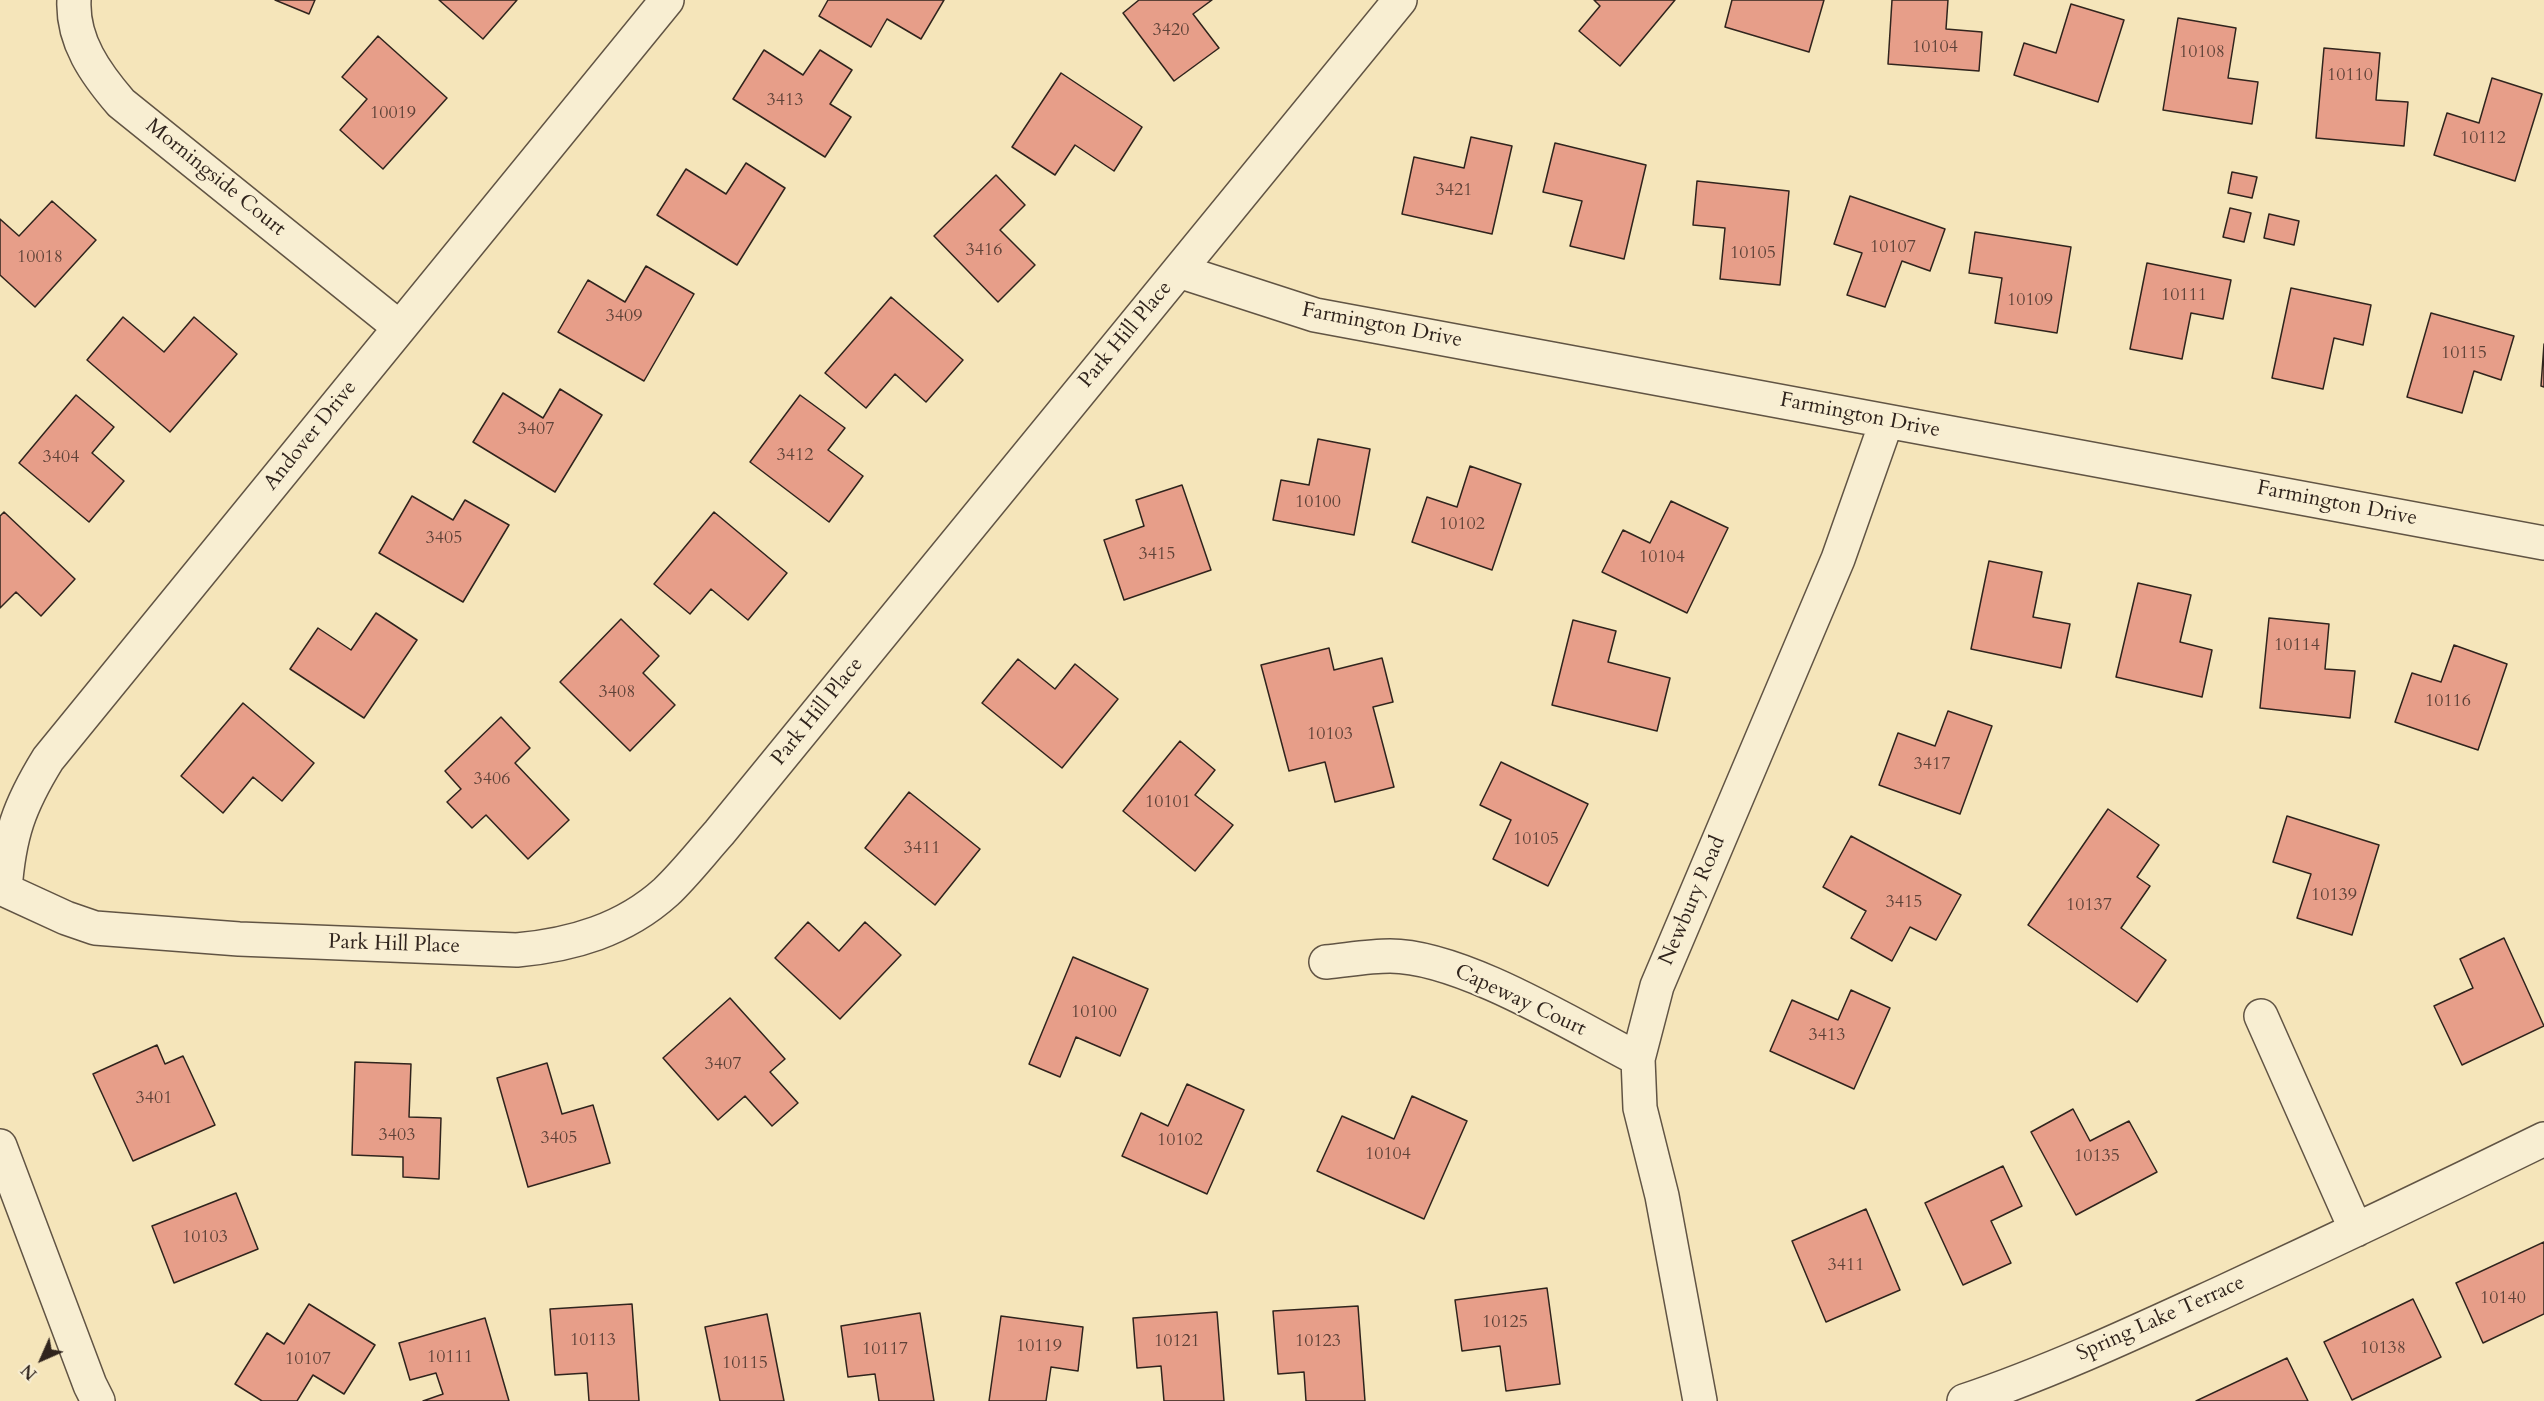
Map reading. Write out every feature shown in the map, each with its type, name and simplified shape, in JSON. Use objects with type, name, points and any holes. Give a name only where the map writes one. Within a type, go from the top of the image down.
[{"type":"street","name":"Morningside Court","points":[[74,0],[80,40],[97,75],[121,103],[399,327]]},
{"type":"street","name":"Andover Drive","points":[[3,892],[15,821],[26,795],[48,759],[667,0]]},
{"type":"street","name":"Park Hill Place","points":[[3,892],[95,928],[239,939],[517,950],[551,947],[604,932],[645,908],[667,891],[719,833],[1400,0]]},
{"type":"street","name":"Farmington Drive","points":[[1179,271],[1315,315],[1742,392],[1886,423],[2068,454],[2544,543]]},
{"type":"street","name":"Newbury Road","points":[[1700,1401],[1662,1196],[1640,1108],[1638,1059],[1657,986],[1838,559],[1886,423]]},
{"type":"street","name":"Capeway Court","points":[[1326,962],[1392,956],[1443,965],[1500,988],[1638,1059]]},
{"type":"street","points":[[2261,1016],[2356,1230]]},
{"type":"street","name":"Spring Lake Terrace","points":[[1964,1401],[2021,1382],[2133,1334],[2544,1139]]},
{"type":"street","points":[[0,1146],[98,1401]]},
{"type":"building","points":[[275,0],[315,0],[309,14]]},
{"type":"building","points":[[439,0],[517,0],[483,39]]},
{"type":"building","points":[[828,0],[944,0],[921,39],[887,19],[871,47],[819,16]]},
{"type":"building","points":[[1139,0],[1212,0],[1193,14],[1219,48],[1174,81],[1123,13]]},
{"type":"building","points":[[1594,0],[1675,0],[1620,66],[1579,31],[1600,6]]},
{"type":"building","points":[[1732,0],[1824,0],[1809,52],[1725,27]]},
{"type":"building","points":[[1892,0],[1948,0],[1946,29],[1982,32],[1979,71],[1888,64]]},
{"type":"building","points":[[2071,4],[2124,20],[2098,102],[2014,75],[2024,43],[2056,53]]},
{"type":"building","points":[[2178,18],[2236,28],[2228,78],[2258,82],[2252,124],[2163,110]]},
{"type":"building","points":[[378,36],[447,98],[383,169],[340,130],[367,99],[342,77]]},
{"type":"building","points":[[2324,48],[2380,53],[2376,100],[2408,102],[2404,146],[2316,138]]},
{"type":"building","points":[[764,50],[803,75],[820,50],[852,70],[830,104],[851,117],[825,157],[733,99]]},
{"type":"building","points":[[1061,73],[1142,127],[1114,171],[1075,145],[1055,175],[1012,147]]},
{"type":"building","points":[[2492,78],[2542,94],[2515,181],[2434,155],[2447,113],[2479,123]]},
{"type":"building","points":[[1471,137],[1512,146],[1492,234],[1402,214],[1414,157],[1464,168]]},
{"type":"building","points":[[1555,143],[1646,165],[1624,259],[1570,246],[1582,201],[1543,192]]},
{"type":"building","points":[[746,163],[785,188],[737,265],[657,215],[686,169],[726,194]]},
{"type":"building","points":[[2232,172],[2257,177],[2252,198],[2228,193]]},
{"type":"building","points":[[996,175],[1025,205],[1000,230],[1035,265],[998,302],[934,236]]},
{"type":"building","points":[[1697,181],[1789,191],[1780,285],[1720,279],[1725,228],[1693,225]]},
{"type":"building","points":[[1850,196],[1945,229],[1930,271],[1902,261],[1885,307],[1847,295],[1862,253],[1834,244]]},
{"type":"building","points":[[52,201],[96,240],[35,307],[0,275],[0,219],[19,236]]},
{"type":"building","points":[[2230,208],[2251,213],[2244,242],[2223,237]]},
{"type":"building","points":[[2269,214],[2299,221],[2294,245],[2264,238]]},
{"type":"building","points":[[1975,232],[2071,247],[2057,333],[1995,323],[2002,278],[1969,273]]},
{"type":"building","points":[[2147,263],[2231,280],[2223,319],[2191,313],[2182,359],[2130,349]]},
{"type":"building","points":[[646,266],[694,294],[644,381],[558,332],[588,280],[625,302]]},
{"type":"building","points":[[2291,288],[2371,305],[2363,345],[2334,338],[2323,389],[2272,378]]},
{"type":"building","points":[[891,297],[963,360],[926,402],[895,374],[866,408],[825,373]]},
{"type":"building","points":[[2431,313],[2514,336],[2501,380],[2474,371],[2462,413],[2407,397]]},
{"type":"building","points":[[123,317],[164,352],[194,317],[237,354],[170,432],[87,360]]},
{"type":"building","points":[[2544,344],[2544,387],[2541,386]]},
{"type":"building","points":[[560,389],[602,415],[555,492],[473,442],[503,393],[543,418]]},
{"type":"building","points":[[76,395],[114,427],[92,453],[124,481],[89,522],[19,463]]},
{"type":"building","points":[[800,395],[845,428],[828,450],[863,476],[829,522],[750,462]]},
{"type":"building","points":[[1318,439],[1370,449],[1354,535],[1273,520],[1281,480],[1309,485]]},
{"type":"building","points":[[1470,466],[1521,484],[1492,570],[1412,542],[1427,497],[1457,507]]},
{"type":"building","points":[[1182,485],[1211,570],[1124,600],[1104,540],[1144,526],[1136,500]]},
{"type":"building","points":[[412,496],[453,520],[465,500],[509,525],[463,602],[379,553]]},
{"type":"building","points":[[1671,501],[1728,528],[1687,613],[1602,572],[1623,530],[1650,543]]},
{"type":"building","points":[[4,512],[75,579],[41,616],[16,592],[0,608],[0,516]]},
{"type":"building","points":[[714,512],[787,573],[748,620],[711,589],[690,614],[654,584]]},
{"type":"building","points":[[1989,561],[2042,572],[2033,617],[2070,624],[2061,668],[1971,649]]},
{"type":"building","points":[[2138,583],[2191,595],[2180,642],[2212,650],[2202,697],[2116,677]]},
{"type":"building","points":[[376,613],[417,640],[364,718],[290,669],[318,628],[351,650]]},
{"type":"building","points":[[2269,618],[2329,624],[2325,669],[2355,671],[2350,718],[2260,708]]},
{"type":"building","points":[[621,619],[659,656],[643,673],[675,705],[630,751],[560,682]]},
{"type":"building","points":[[1573,620],[1616,631],[1608,662],[1670,678],[1657,731],[1552,705]]},
{"type":"building","points":[[2454,645],[2507,664],[2478,750],[2395,722],[2412,673],[2441,682]]},
{"type":"building","points":[[1329,648],[1334,670],[1382,658],[1393,702],[1373,707],[1394,787],[1335,802],[1325,762],[1289,771],[1261,665]]},
{"type":"building","points":[[1018,659],[1055,689],[1075,664],[1118,699],[1062,768],[982,703]]},
{"type":"building","points":[[243,703],[314,763],[282,801],[253,777],[223,813],[181,776]]},
{"type":"building","points":[[1948,711],[1992,726],[1960,814],[1879,785],[1898,733],[1935,746]]},
{"type":"building","points":[[501,717],[530,748],[515,763],[569,820],[528,859],[486,815],[472,828],[447,802],[461,789],[445,771]]},
{"type":"building","points":[[1180,741],[1215,770],[1195,795],[1233,825],[1195,871],[1123,811]]},
{"type":"building","points":[[1501,762],[1588,804],[1548,886],[1493,859],[1511,820],[1480,805]]},
{"type":"building","points":[[909,792],[980,849],[935,905],[865,848]]},
{"type":"building","points":[[2108,809],[2159,845],[2137,877],[2150,886],[2121,928],[2166,960],[2137,1002],[2028,925]]},
{"type":"building","points":[[2287,816],[2379,845],[2352,935],[2297,918],[2311,874],[2273,862]]},
{"type":"building","points":[[1851,836],[1961,895],[1936,940],[1910,927],[1892,961],[1851,938],[1866,911],[1823,887]]},
{"type":"building","points":[[808,922],[839,951],[865,922],[901,955],[840,1019],[775,958]]},
{"type":"building","points":[[2504,938],[2544,1026],[2462,1065],[2434,1006],[2473,988],[2460,959]]},
{"type":"building","points":[[1073,957],[1148,989],[1120,1056],[1076,1037],[1060,1077],[1029,1064]]},
{"type":"building","points":[[1851,990],[1890,1008],[1854,1089],[1770,1051],[1792,1000],[1838,1020]]},
{"type":"building","points":[[730,998],[785,1059],[770,1072],[798,1103],[772,1126],[745,1096],[718,1120],[663,1058]]},
{"type":"building","points":[[157,1045],[165,1064],[183,1056],[215,1125],[133,1161],[93,1074]]},
{"type":"building","points":[[355,1062],[411,1064],[409,1117],[441,1118],[439,1179],[403,1177],[403,1157],[352,1155]]},
{"type":"building","points":[[547,1063],[562,1114],[593,1105],[610,1163],[528,1187],[497,1078]]},
{"type":"building","points":[[1187,1084],[1244,1110],[1207,1194],[1122,1156],[1141,1113],[1168,1126]]},
{"type":"building","points":[[1412,1096],[1467,1121],[1424,1219],[1317,1171],[1342,1116],[1394,1139]]},
{"type":"building","points":[[2073,1109],[2090,1141],[2129,1121],[2157,1172],[2076,1215],[2031,1132]]},
{"type":"building","points":[[2003,1166],[2022,1206],[1991,1221],[2011,1263],[1963,1285],[1925,1203]]},
{"type":"building","points":[[236,1193],[258,1249],[174,1283],[152,1226]]},
{"type":"building","points":[[1866,1209],[1900,1290],[1826,1322],[1792,1241]]},
{"type":"building","points":[[2544,1242],[2544,1314],[2483,1343],[2456,1283]]},
{"type":"building","points":[[1547,1288],[1560,1384],[1506,1391],[1500,1346],[1462,1351],[1455,1300]]},
{"type":"building","points":[[2413,1299],[2441,1357],[2352,1400],[2324,1342]]},
{"type":"building","points":[[309,1304],[375,1345],[344,1394],[313,1375],[297,1401],[262,1401],[235,1384],[267,1333],[284,1344]]},
{"type":"building","points":[[632,1304],[639,1401],[589,1401],[587,1373],[555,1375],[550,1309]]},
{"type":"building","points":[[1358,1306],[1365,1401],[1306,1401],[1304,1372],[1278,1374],[1273,1311]]},
{"type":"building","points":[[1217,1312],[1224,1401],[1164,1401],[1161,1366],[1137,1368],[1133,1318]]},
{"type":"building","points":[[920,1313],[934,1401],[879,1401],[875,1374],[848,1377],[841,1326]]},
{"type":"building","points":[[767,1314],[784,1401],[720,1401],[705,1327]]},
{"type":"building","points":[[1001,1316],[1083,1327],[1078,1371],[1051,1367],[1046,1401],[989,1401]]},
{"type":"building","points":[[485,1318],[509,1401],[423,1401],[443,1394],[436,1373],[410,1380],[399,1343]]},
{"type":"building","points":[[2287,1358],[2308,1401],[2196,1401]]}]
